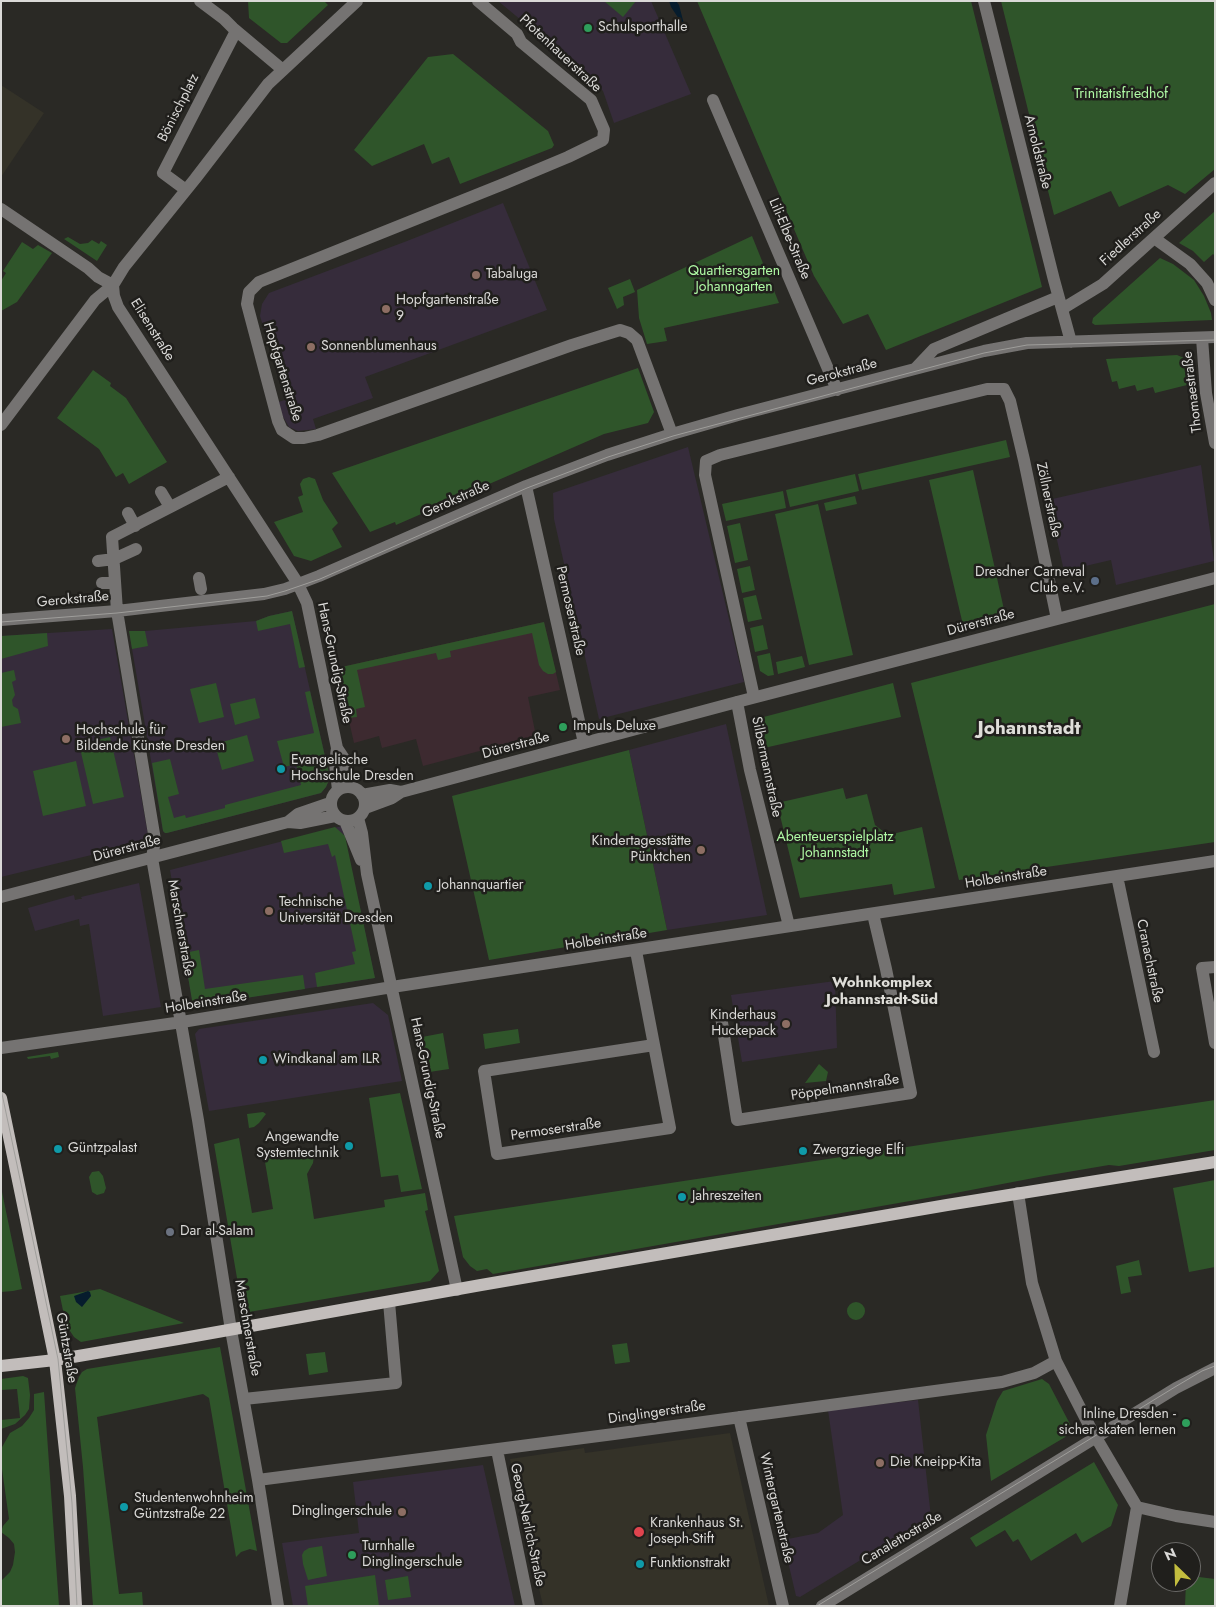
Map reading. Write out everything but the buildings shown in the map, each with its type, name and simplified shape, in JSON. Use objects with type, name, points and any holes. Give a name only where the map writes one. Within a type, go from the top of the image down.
[{"type":"main road","name":"Güntzstraße","points":[[1,1098],[55,1360],[70,1496],[76,1606]]},
{"type":"main road","points":[[1,1366],[55,1360],[1018,1194],[1215,1162]]},
{"type":"street","points":[[200,1],[224,19],[283,70]]},
{"type":"street","points":[[1,425],[96,300],[113,285],[124,267],[268,84],[357,1]]},
{"type":"street","name":"Pfotenhauerstraße","points":[[478,1],[517,34],[521,42],[591,100],[604,130],[603,140]]},
{"type":"street","name":"Arnoldstraße","points":[[984,1],[1060,303]]},
{"type":"street","name":"Bönischplatz","points":[[186,190],[163,173],[236,31]]},
{"type":"street","name":"Lili-Elbe-Straße","points":[[713,100],[838,390]]},
{"type":"street","name":"Hopfgartenstraße","points":[[603,140],[523,176],[259,282],[249,292],[247,304],[278,421],[282,430],[294,438],[318,435],[572,345],[620,330],[629,333],[637,340],[672,434]]},
{"type":"street","name":"Fiedlerstraße","points":[[1060,303],[1103,284],[1215,183]]},
{"type":"street","points":[[1,209],[98,277],[113,285]]},
{"type":"street","points":[[1154,238],[1190,264],[1207,283],[1215,300]]},
{"type":"street","name":"Elisenstraße","points":[[113,285],[118,307],[230,477],[298,585]]},
{"type":"street","points":[[916,368],[934,349],[1060,303],[1071,342]]},
{"type":"street","name":"Gerokstraße","points":[[1,620],[117,611],[264,594],[298,585],[526,486],[596,458],[672,434],[1001,347],[1071,342],[1208,338]]},
{"type":"street","name":"Thomaestraße","points":[[1208,338],[1206,393],[1215,443]]},
{"type":"street","name":"Zöllnerstraße","points":[[754,697],[705,475],[706,461],[720,455],[987,389],[1004,389],[1010,401],[1024,460],[1057,619]]},
{"type":"street","points":[[117,611],[109,583],[114,559],[112,538],[135,526],[156,519],[170,507],[230,477]]},
{"type":"street","name":"Permoserstraße","points":[[526,486],[584,743]]},
{"type":"street","points":[[161,492],[170,507]]},
{"type":"street","points":[[128,513],[135,526]]},
{"type":"street","points":[[98,561],[114,559],[136,549]]},
{"type":"street","name":"Dürerstraße","points":[[362,807],[392,798],[401,792],[754,697],[1215,578]]},
{"type":"street","name":"Hans-Grundig-Straße","points":[[298,585],[308,608],[337,748],[335,763],[338,790]]},
{"type":"street","name":"Marschnerstraße","points":[[117,611],[155,840],[152,858],[182,1022],[231,1330],[278,1606]]},
{"type":"street","name":"Silbermannstraße","points":[[737,702],[750,770],[789,926]]},
{"type":"street","name":"Hans-Grundig-Straße","points":[[337,748],[345,760],[352,787]]},
{"type":"street","points":[[352,787],[358,791],[362,807],[352,821],[340,819],[331,808],[332,796],[342,788],[352,787]]},
{"type":"street","name":"Dürerstraße","points":[[288,822],[298,814],[330,803]]},
{"type":"street","name":"Hans-Grundig-Straße","points":[[362,807],[362,833],[366,874],[457,1290]]},
{"type":"street","name":"Dürerstraße","points":[[1,898],[288,822],[300,823],[340,819]]},
{"type":"street","name":"Hans-Grundig-Straße","points":[[340,819],[366,874]]},
{"type":"street","name":"Holbeinstraße","points":[[1,1048],[182,1022],[392,987],[1215,861]]},
{"type":"street","name":"Cranachstraße","points":[[1116,876],[1154,1052]]},
{"type":"street","name":"Pöppelmannstraße","points":[[721,1016],[737,1120],[911,1093],[873,914]]},
{"type":"street","name":"Permoserstraße","points":[[636,951],[670,1128],[497,1154],[484,1071],[654,1045]]},
{"type":"street","points":[[1215,967],[1202,968],[1215,1043]]},
{"type":"street","points":[[1018,1194],[1032,1283],[1056,1361],[1097,1438],[1137,1507],[1120,1606]]},
{"type":"street","points":[[244,1399],[396,1384],[389,1302]]},
{"type":"street","name":"Dinglingerstraße","points":[[258,1480],[1002,1382],[1034,1373],[1056,1361]]},
{"type":"street","name":"Canalettostraße","points":[[822,1606],[1176,1388],[1215,1368]]},
{"type":"street","name":"Wintergartenstraße","points":[[739,1417],[783,1606]]},
{"type":"street","name":"Georg-Nerlich-Straße","points":[[497,1450],[529,1606]]},
{"type":"street","points":[[1137,1507],[1215,1522]]},
{"type":"shaded area","points":[[498,1],[651,1],[691,94],[614,123],[603,91],[585,73]]},
{"type":"shaded area","points":[[1,85],[44,113],[1,177]]},
{"type":"shaded area","points":[[503,203],[547,310],[365,377],[373,398],[313,419],[316,429],[298,431],[289,427],[282,415],[278,402],[285,400],[260,316],[262,304],[269,293]]},
{"type":"shaded area","points":[[688,447],[744,682],[599,719],[554,519],[553,493]]},
{"type":"shaded area","points":[[1201,465],[1214,561],[1116,585],[1111,560],[1064,571],[1048,500]]},
{"type":"shaded area","points":[[292,611],[330,778],[326,787],[321,793],[165,833],[163,831],[129,631],[256,621]]},
{"type":"shaded area","points":[[544,622],[560,690],[528,697],[536,736],[423,766],[416,739],[382,748],[379,736],[354,743],[337,668]]},
{"type":"shaded area","name":"Hochschule für Bildende Künste Dresden","points":[[112,629],[149,841],[1,877],[1,636]]},
{"type":"shaded area","name":"Kindertagesstätte Pünktchen","points":[[726,724],[767,915],[667,930],[629,750]]},
{"type":"shaded area","name":"Technische Universität Dresden","points":[[342,826],[375,978],[193,1006],[170,870]]},
{"type":"shaded area","points":[[139,883],[161,1007],[103,1016],[89,924],[80,926],[79,919],[35,931],[28,908],[74,895],[75,900],[82,899],[81,897]]},
{"type":"shaded area","name":"Kinderhaus Huckepack","points":[[835,981],[837,1048],[742,1062],[731,995]]},
{"type":"shaded area","points":[[373,1003],[388,1015],[402,1081],[209,1111],[195,1034],[199,1029]]},
{"type":"shaded area","name":"Die Kneipp-Kita","points":[[918,1400],[931,1517],[800,1597],[796,1596],[783,1540],[818,1533],[843,1515],[828,1410]]},
{"type":"shaded area","name":"Krankenhaus St. Joseph-Stift","points":[[730,1433],[769,1606],[543,1606],[510,1459],[584,1448],[585,1453]]},
{"type":"shaded area","points":[[483,1465],[515,1606],[293,1606],[282,1543],[359,1533],[353,1482]]},
{"type":"green space","points":[[248,1],[324,1],[328,5],[287,43],[281,43],[249,18]]},
{"type":"green space","points":[[604,1],[636,1],[623,17]]},
{"type":"green space","points":[[697,1],[971,1],[1042,287],[886,350],[868,314],[843,324],[814,276]]},
{"type":"green space","name":"Trinitatisfriedhof","points":[[1001,1],[1215,1],[1215,169],[1185,194],[1168,185],[1119,207],[1111,191],[1054,215]]},
{"type":"green space","points":[[453,54],[548,131],[554,145],[552,148],[460,184],[449,157],[432,164],[424,144],[372,166],[354,150],[428,57]]},
{"type":"green space","points":[[1215,211],[1215,256],[1213,254],[1204,262],[1193,251],[1179,243]]},
{"type":"green space","name":"Quartiersgarten Johanngarten","points":[[752,236],[779,303],[664,328],[667,341],[647,344],[639,318],[637,290]]},
{"type":"green space","points":[[68,237],[80,244],[88,243],[92,240],[99,244],[101,241],[107,245],[97,261],[64,239]]},
{"type":"green space","points":[[22,242],[33,249],[38,245],[52,253],[17,302],[1,311],[1,281],[6,273],[3,271]]},
{"type":"green space","points":[[1160,258],[1173,264],[1194,280],[1204,296],[1212,320],[1095,325],[1092,323],[1093,318]]},
{"type":"green space","points":[[630,279],[635,292],[623,297],[624,305],[617,309],[608,288]]},
{"type":"green space","points":[[1177,355],[1184,358],[1187,364],[1191,384],[1155,393],[1153,387],[1137,391],[1135,385],[1119,389],[1117,381],[1112,382],[1106,359]]},
{"type":"green space","points":[[638,368],[654,412],[648,423],[604,434],[480,488],[479,486],[466,491],[467,494],[396,525],[395,522],[370,532],[332,473]]},
{"type":"green space","points":[[93,370],[111,383],[110,386],[126,398],[167,462],[129,484],[123,473],[116,477],[99,449],[57,418]]},
{"type":"green space","points":[[1006,440],[1010,457],[862,490],[858,474]]},
{"type":"green space","points":[[973,470],[1005,614],[963,625],[929,480]]},
{"type":"green space","points":[[855,474],[859,491],[790,507],[786,490]]},
{"type":"green space","points":[[309,477],[315,479],[323,500],[338,523],[332,529],[342,547],[311,561],[294,556],[274,522],[303,512],[298,497],[303,495],[300,484],[303,479]]},
{"type":"green space","points":[[783,491],[786,508],[726,521],[722,504]]},
{"type":"green space","points":[[855,496],[857,504],[826,511],[824,503]]},
{"type":"green space","points":[[818,504],[853,655],[809,665],[775,514]]},
{"type":"green space","points":[[740,523],[748,560],[735,563],[727,526]]},
{"type":"green space","points":[[750,566],[755,590],[742,593],[737,569]]},
{"type":"green space","points":[[756,595],[762,619],[748,622],[743,598]]},
{"type":"green space","points":[[1215,604],[1215,842],[959,880],[911,683]]},
{"type":"green space","points":[[292,611],[305,667],[299,668],[290,624],[258,631],[256,621]]},
{"type":"green space","points":[[544,622],[556,672],[553,674],[543,671],[539,665],[532,633],[450,651],[451,657],[438,660],[436,653],[357,670],[365,707],[356,709],[357,717],[348,718],[337,668]]},
{"type":"green space","points":[[763,625],[768,649],[755,652],[750,628]]},
{"type":"green space","points":[[129,631],[145,631],[148,646],[132,649]]},
{"type":"green space","points":[[47,633],[48,646],[1,659],[1,636]]},
{"type":"green space","points":[[770,653],[774,675],[768,676],[760,671],[757,656]]},
{"type":"green space","points":[[802,656],[805,667],[778,674],[776,662]]},
{"type":"green space","points":[[14,670],[16,680],[12,682],[15,695],[12,700],[13,706],[18,709],[21,723],[1,727],[1,673]]},
{"type":"green space","points":[[216,683],[224,717],[199,723],[190,689]]},
{"type":"green space","points":[[893,683],[901,717],[764,748],[756,719]]},
{"type":"green space","points":[[310,691],[330,778],[321,793],[167,833],[163,831],[152,763],[170,759],[179,794],[168,797],[174,818],[185,815],[186,818],[225,808],[225,805],[301,785],[296,764],[284,767],[277,741],[314,733],[305,692]]},
{"type":"green space","points":[[255,698],[260,718],[235,725],[230,704]]},
{"type":"green space","points":[[247,735],[254,761],[222,770],[215,744]]},
{"type":"green space","points":[[110,737],[124,797],[93,804],[79,744]]},
{"type":"green space","points":[[629,750],[667,930],[489,960],[452,796]]},
{"type":"green space","points":[[76,761],[86,806],[43,816],[33,771]]},
{"type":"green space","name":"Abenteuerspielplatz Johannstadt","points":[[843,788],[846,799],[867,794],[875,825],[888,835],[922,827],[935,888],[894,895],[892,884],[800,898],[777,803]]},
{"type":"green space","points":[[335,827],[345,836],[375,978],[317,987],[315,973],[355,964],[352,952],[356,951],[335,855],[332,857],[328,844],[284,853],[281,841]]},
{"type":"green space","points":[[199,950],[205,989],[303,975],[305,989],[193,1006],[184,953]]},
{"type":"green space","points":[[518,1029],[520,1043],[485,1049],[483,1034]]},
{"type":"green space","points":[[443,1033],[449,1069],[423,1073],[417,1038]]},
{"type":"green space","points":[[58,1052],[59,1057],[51,1059],[50,1056],[28,1059],[27,1057]]},
{"type":"green space","points":[[819,1064],[828,1072],[826,1081],[805,1083]]},
{"type":"green space","points":[[400,1093],[422,1189],[401,1192],[398,1175],[381,1177],[369,1098]]},
{"type":"green space","points":[[1215,1100],[1215,1150],[1044,1176],[493,1274],[487,1269],[477,1271],[463,1257],[454,1216]]},
{"type":"green space","points":[[263,1112],[266,1114],[259,1123],[249,1128],[247,1114]]},
{"type":"green space","points":[[239,1138],[252,1213],[273,1209],[264,1156],[278,1155],[280,1160],[314,1155],[313,1163],[307,1174],[314,1219],[385,1207],[384,1200],[425,1193],[428,1210],[425,1211],[439,1271],[430,1281],[243,1313],[214,1144]]},
{"type":"green space","points":[[99,1171],[103,1176],[106,1188],[104,1193],[97,1195],[92,1192],[89,1177],[92,1172]]},
{"type":"green space","points":[[1215,1180],[1215,1267],[1189,1272],[1173,1188]]},
{"type":"green space","points":[[1,1187],[22,1289],[1,1292]]},
{"type":"green space","points":[[1139,1260],[1142,1275],[1128,1277],[1131,1292],[1121,1294],[1116,1266]]},
{"type":"green space","points":[[100,1289],[184,1323],[81,1342],[74,1337],[66,1325],[60,1296]]},
{"type":"green space","points":[[856,1302],[862,1305],[865,1311],[862,1317],[856,1320],[850,1317],[847,1311],[850,1305]]},
{"type":"green space","points":[[627,1343],[630,1362],[615,1364],[612,1345]]},
{"type":"green space","points":[[220,1347],[257,1551],[250,1549],[241,1552],[236,1557],[209,1398],[203,1394],[97,1417],[119,1594],[142,1592],[143,1606],[93,1606],[75,1388],[79,1377],[87,1369]]},
{"type":"green space","points":[[325,1352],[328,1372],[309,1375],[306,1354]]},
{"type":"green space","points":[[23,1376],[28,1378],[29,1409],[15,1424],[1,1429],[1,1420],[20,1418],[17,1389],[1,1390],[1,1379]]},
{"type":"green space","points":[[1042,1379],[1049,1384],[1071,1426],[1067,1436],[991,1481],[986,1435],[997,1401],[1003,1391]]},
{"type":"green space","points":[[44,1392],[59,1606],[1,1606],[1,1581],[10,1572],[15,1552],[14,1544],[1,1532],[9,1519],[1,1449],[10,1433],[22,1426],[34,1410],[34,1394]]},
{"type":"green space","points":[[1094,1462],[1118,1505],[1111,1526],[1082,1543],[1076,1533],[1031,1561],[1018,1539],[1013,1542],[1005,1530],[976,1547],[970,1538]]},
{"type":"green space","points":[[322,1546],[327,1576],[308,1580],[302,1555],[309,1548]]},
{"type":"green space","points":[[375,1575],[379,1606],[308,1606],[305,1586]]},
{"type":"green space","points":[[408,1576],[411,1597],[388,1600],[385,1580]]},
{"type":"green space","points":[[1201,1577],[1215,1579],[1215,1606],[1185,1606],[1186,1592],[1201,1592]]},
{"type":"water","points":[[669,1],[676,1],[679,5],[685,28],[671,7]]},
{"type":"water","points":[[88,1291],[91,1296],[82,1307],[76,1302],[74,1296]]},
{"type":"tram line","points":[[1,622],[117,613],[267,596],[320,579],[527,488],[608,457],[673,436],[984,353],[1027,345],[1215,340]]},
{"type":"tram line","points":[[1,1089],[58,1359],[72,1503],[77,1606]]},
{"type":"tram line","points":[[817,1606],[1175,1387],[1202,1371],[1215,1366]]},
{"type":"place","name":"Schulsporthalle","points":[[588,28]]},
{"type":"place","name":"Tabaluga","points":[[476,275]]},
{"type":"place","name":"Hopfgartenstraße 9","points":[[386,309]]},
{"type":"place","name":"Sonnenblumenhaus","points":[[311,347]]},
{"type":"place","name":"Dresdner Carneval Club e.V.","points":[[1095,581]]},
{"type":"place","name":"Impuls Deluxe","points":[[563,727]]},
{"type":"place","name":"Hochschule für Bildende Künste Dresden","points":[[66,739]]},
{"type":"place","name":"Evangelische Hochschule Dresden","points":[[281,769]]},
{"type":"place","name":"Kindertagesstätte Pünktchen","points":[[701,850]]},
{"type":"place","name":"Johannquartier","points":[[428,886]]},
{"type":"place","name":"Technische Universität Dresden","points":[[269,911]]},
{"type":"place","name":"Kinderhaus Huckepack","points":[[786,1024]]},
{"type":"place","name":"Windkanal am ILR","points":[[263,1060]]},
{"type":"place","name":"Angewandte Systemtechnik","points":[[349,1146]]},
{"type":"place","name":"Güntzpalast","points":[[58,1149]]},
{"type":"place","name":"Zwergziege Elfi","points":[[803,1151]]},
{"type":"place","name":"Jahreszeiten","points":[[682,1197]]},
{"type":"place","name":"Dar al-Salam","points":[[170,1232]]},
{"type":"place","name":"Inline Dresden - sicher skaten lernen","points":[[1186,1423]]},
{"type":"place","name":"Die Kneipp-Kita","points":[[880,1463]]},
{"type":"place","name":"Studentenwohnheim Güntzstraße 22","points":[[124,1507]]},
{"type":"place","name":"Dinglingerschule","points":[[402,1512]]},
{"type":"place","name":"Krankenhaus St. Joseph-Stift","points":[[639,1532]]},
{"type":"place","name":"Turnhalle Dinglingerschule","points":[[352,1555]]},
{"type":"place","name":"Funktionstrakt","points":[[640,1564]]},
{"type":"district","name":"Johannstadt","points":[[1029,729]]},
{"type":"district","name":"Wohnkomplex Johannstadt-Süd","points":[[882,992]]}]
